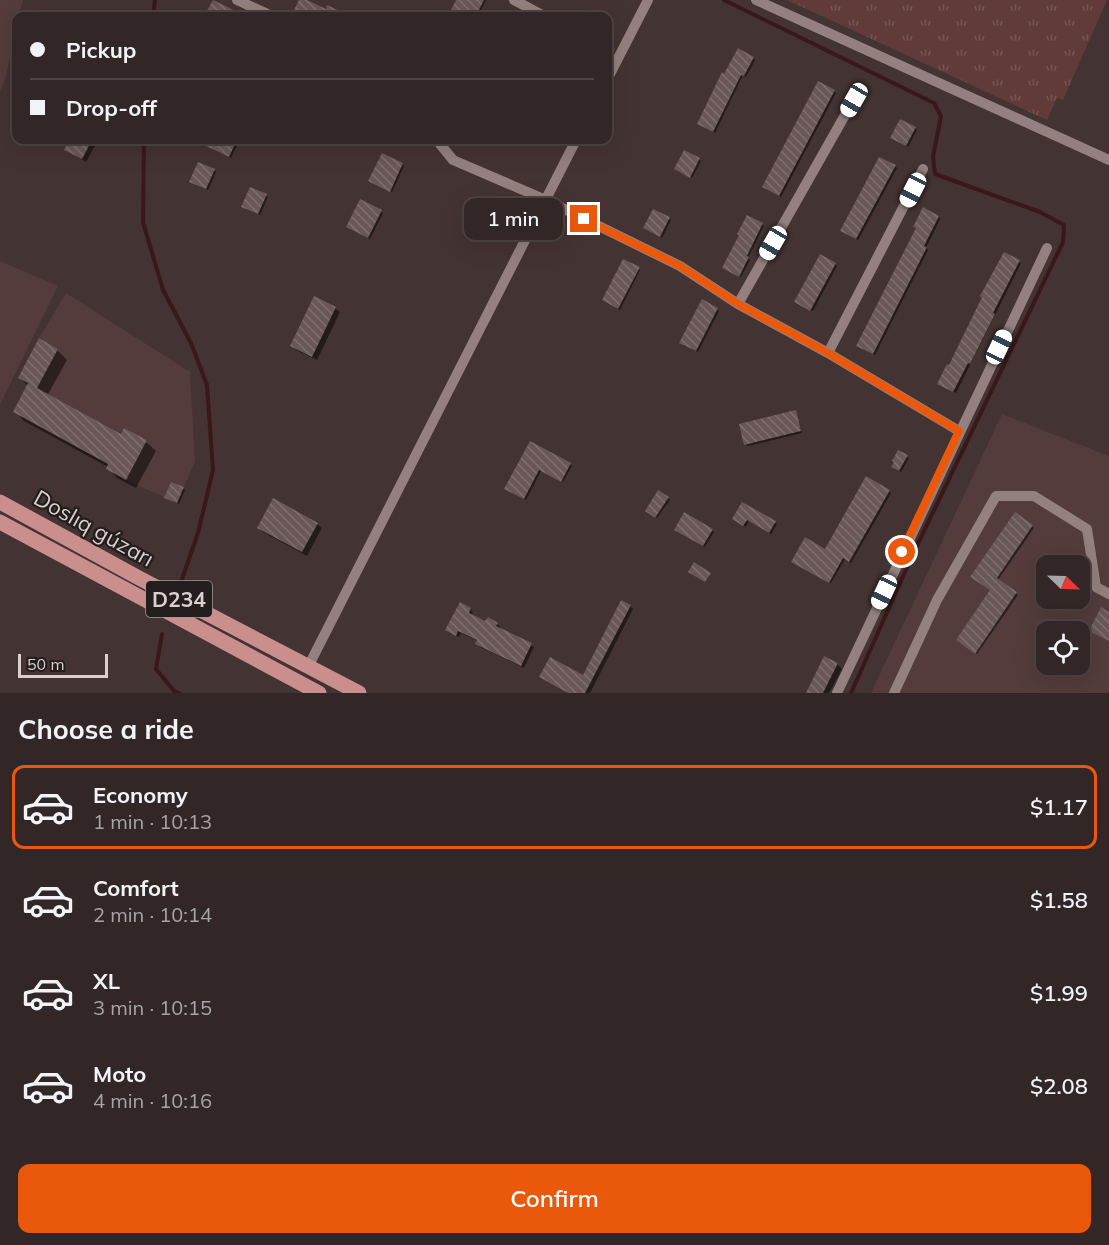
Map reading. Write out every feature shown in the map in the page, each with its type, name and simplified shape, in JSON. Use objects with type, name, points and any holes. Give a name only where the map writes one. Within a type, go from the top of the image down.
[{"type":"main road","name":"Doslıq gúzarı","points":[[0,502],[139,578],[359,693]]},
{"type":"main road","name":"Doslıq gúzarı","points":[[0,522],[319,693]]},
{"type":"street","points":[[237,0],[263,12]]},
{"type":"street","points":[[514,0],[536,12]]},
{"type":"street","points":[[612,70],[648,0]]},
{"type":"street","points":[[756,0],[1109,160]]},
{"type":"street","points":[[612,53],[618,57]]},
{"type":"street","points":[[738,304],[854,100]]},
{"type":"street","points":[[440,144],[453,160],[546,200],[680,266],[738,304],[828,353],[959,431]]},
{"type":"street","points":[[308,667],[574,144]]},
{"type":"street","points":[[828,353],[923,169]]},
{"type":"street","points":[[837,693],[1047,248]]},
{"type":"street","points":[[894,693],[937,600],[996,496],[1034,496],[1087,529],[1096,587],[1109,594]]},
{"type":"shaded area","points":[[0,0],[23,0],[20,12],[12,12],[12,47],[5,81],[0,91]]},
{"type":"shaded area","points":[[0,261],[58,286],[0,405]]},
{"type":"shaded area","points":[[66,293],[190,372],[195,461],[177,503],[126,480],[147,440],[124,428],[121,434],[37,388],[58,349],[39,338]]},
{"type":"shaded area","points":[[1002,414],[1109,456],[1109,693],[871,693]]},
{"type":"green space","points":[[787,0],[1107,0],[1063,100],[1057,98],[1047,120]]},
{"type":"building","points":[[213,0],[238,12],[206,12]]},
{"type":"building","points":[[299,0],[307,0],[326,9],[327,5],[342,12],[293,12]]},
{"type":"building","points":[[456,0],[484,0],[478,12],[450,12]]},
{"type":"building","points":[[738,48],[754,57],[744,76],[741,75],[713,132],[697,124],[722,72],[724,74]]},
{"type":"building","points":[[818,81],[835,90],[779,196],[762,187]]},
{"type":"building","points":[[900,119],[916,127],[906,146],[890,138]]},
{"type":"building","points":[[67,144],[90,144],[82,159],[64,150]]},
{"type":"building","points":[[207,144],[235,144],[229,157],[206,146]]},
{"type":"building","points":[[684,150],[700,158],[690,178],[674,169]]},
{"type":"building","points":[[382,153],[403,163],[390,192],[368,181]]},
{"type":"building","points":[[879,157],[896,165],[856,239],[840,231]]},
{"type":"building","points":[[198,162],[215,169],[206,189],[189,182]]},
{"type":"building","points":[[250,187],[267,194],[258,214],[241,207]]},
{"type":"building","points":[[360,199],[382,210],[368,238],[346,227]]},
{"type":"building","points":[[923,207],[939,216],[924,246],[927,247],[873,354],[856,346],[916,228],[913,227]]},
{"type":"building","points":[[653,209],[670,217],[660,237],[643,228]]},
{"type":"building","points":[[747,215],[763,223],[739,277],[722,268]]},
{"type":"building","points":[[1004,252],[1020,260],[970,364],[968,363],[953,392],[937,384],[947,364],[949,365],[982,297],[980,296]]},
{"type":"building","points":[[820,254],[836,263],[810,311],[794,302]]},
{"type":"building","points":[[623,259],[640,267],[618,309],[602,300]]},
{"type":"building","points":[[314,296],[336,307],[312,357],[290,346]]},
{"type":"building","points":[[702,299],[718,308],[696,351],[679,343]]},
{"type":"building","points":[[39,338],[58,349],[37,388],[121,434],[124,428],[147,440],[126,480],[106,469],[108,464],[13,412],[28,383],[18,378]]},
{"type":"building","points":[[796,410],[801,431],[744,445],[739,424]]},
{"type":"building","points":[[530,441],[571,463],[561,482],[539,470],[524,499],[504,489]]},
{"type":"building","points":[[898,450],[908,455],[899,471],[891,467]]},
{"type":"building","points":[[866,476],[890,490],[849,562],[843,558],[829,583],[791,562],[805,537],[825,549]]},
{"type":"building","points":[[171,482],[184,487],[177,503],[164,498]]},
{"type":"building","points":[[658,490],[669,497],[655,518],[645,511]]},
{"type":"building","points":[[273,498],[318,523],[302,552],[257,528]]},
{"type":"building","points":[[742,502],[776,521],[769,533],[747,520],[743,526],[732,519]]},
{"type":"building","points":[[684,512],[713,529],[703,546],[674,530]]},
{"type":"building","points":[[1015,512],[1033,525],[997,578],[1017,592],[975,654],[956,640],[990,590],[970,577]]},
{"type":"building","points":[[694,562],[711,573],[705,582],[688,572]]},
{"type":"building","points":[[621,600],[631,605],[585,693],[568,693],[539,677],[550,657],[583,675]]},
{"type":"building","points":[[460,602],[471,608],[469,613],[485,621],[488,617],[498,623],[496,626],[532,643],[521,666],[475,644],[477,640],[458,631],[456,636],[445,630]]},
{"type":"building","points":[[1101,607],[1109,612],[1109,641],[1090,632]]},
{"type":"building","points":[[824,656],[838,663],[823,693],[806,693]]},
{"type":"waterway","points":[[154,12],[155,0]]},
{"type":"waterway","points":[[724,0],[934,103],[941,116],[933,157],[935,174],[1040,212],[1064,225],[1063,242],[913,554],[851,693]]},
{"type":"waterway","points":[[144,144],[143,222],[163,290],[191,343],[207,385],[213,470],[198,533],[181,582]]},
{"type":"waterway","points":[[162,634],[156,669],[174,691],[179,693]]},
{"type":"route","points":[[584,219],[680,266],[738,304],[828,353],[959,431],[902,552]]}]
